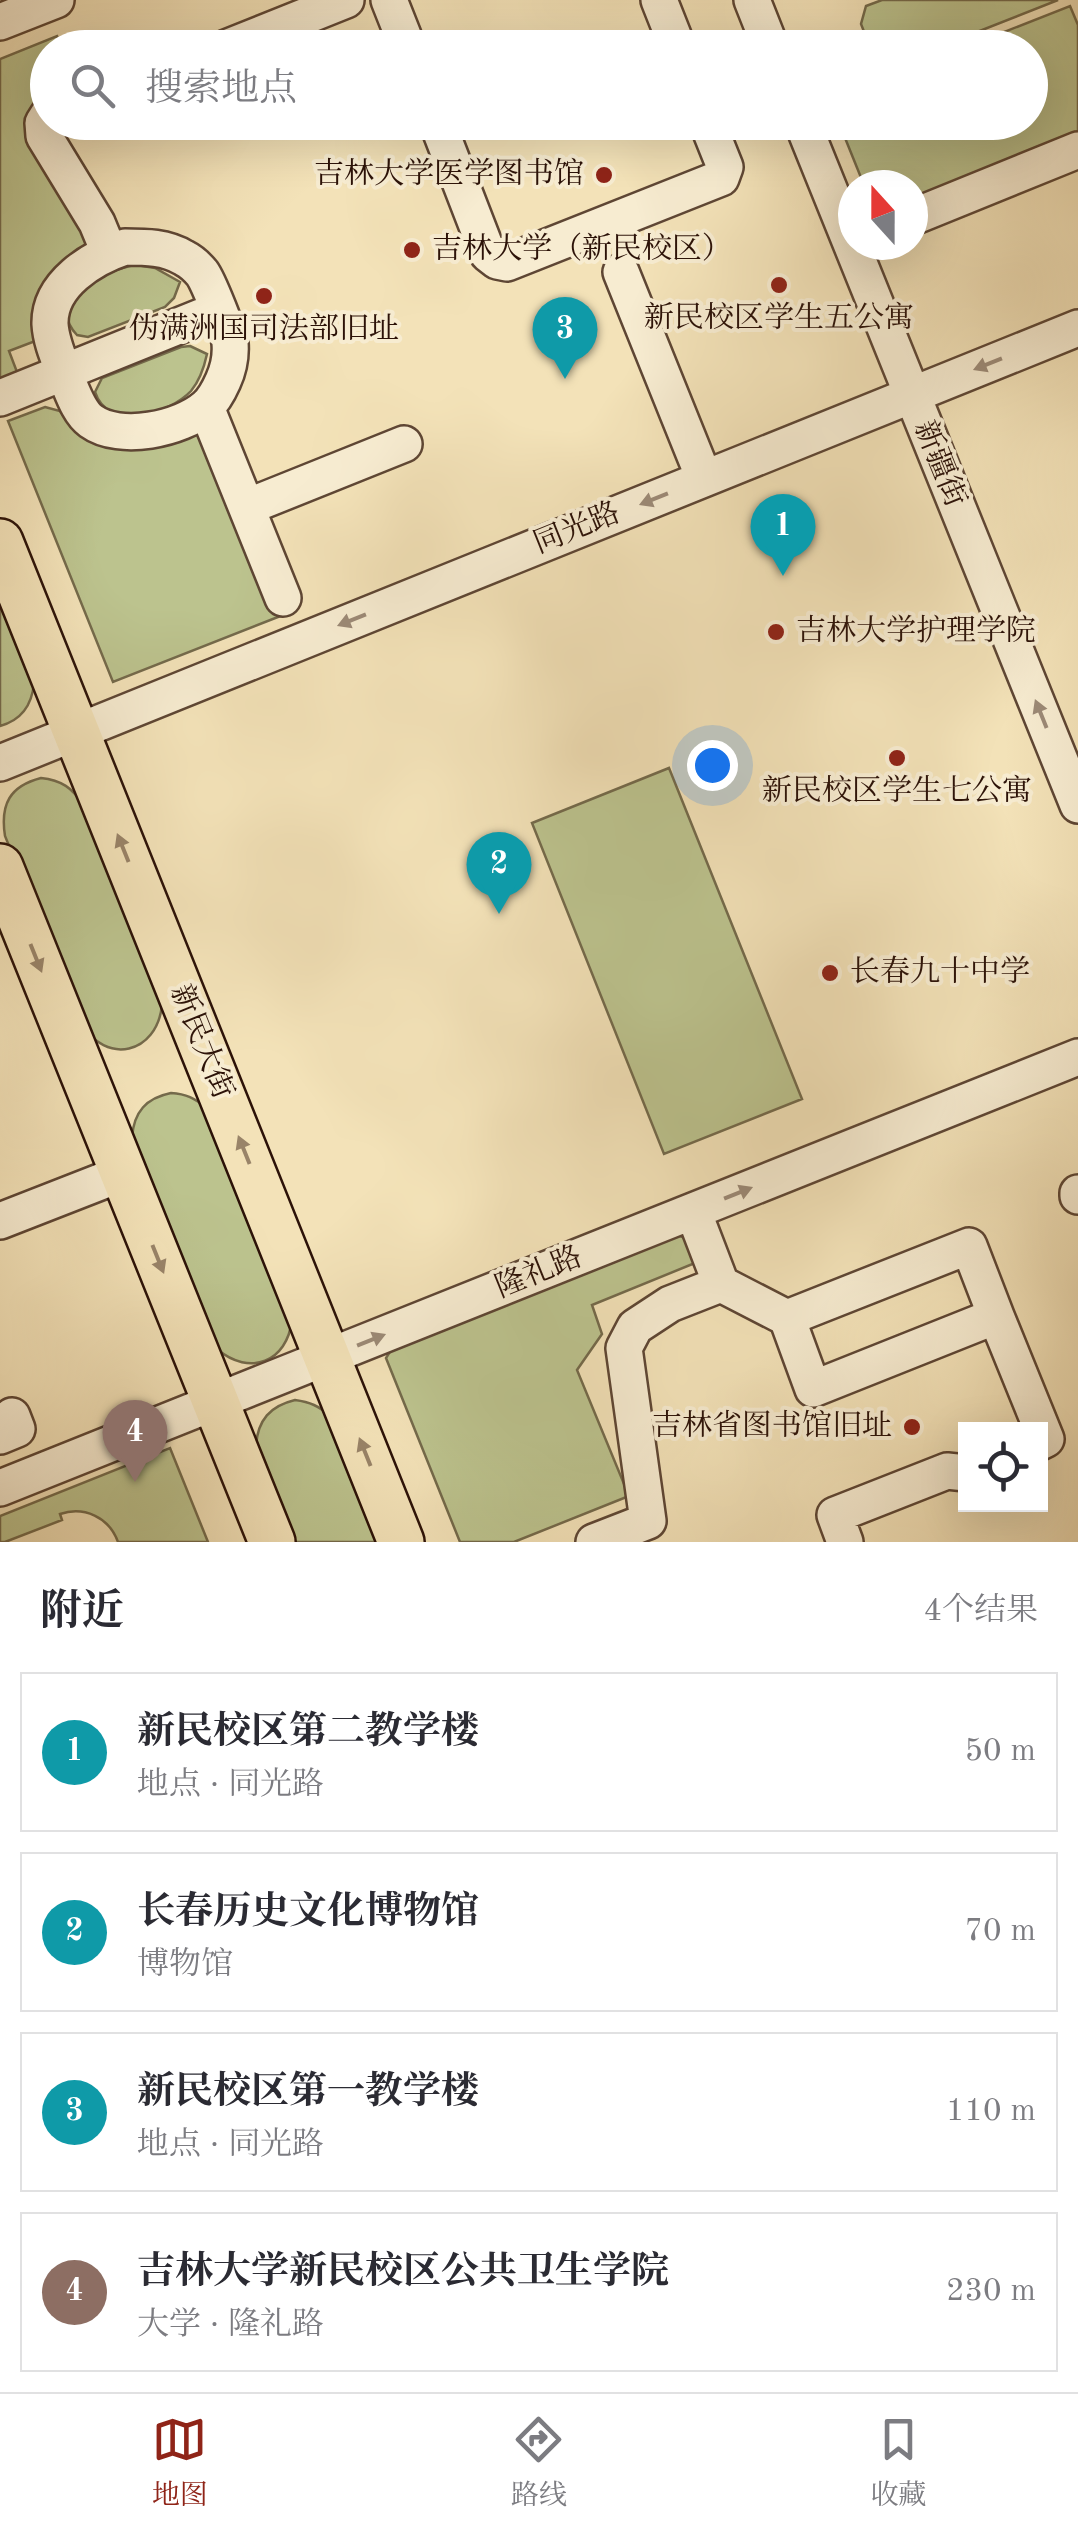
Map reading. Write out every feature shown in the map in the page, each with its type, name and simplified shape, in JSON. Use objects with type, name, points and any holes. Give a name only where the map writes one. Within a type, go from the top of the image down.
[{"type":"main road","name":"新民大街","points":[[0,542],[401,1542]]},
{"type":"main road","points":[[0,868],[272,1542]]},
{"type":"street","points":[[0,22],[56,0]]},
{"type":"street","points":[[271,30],[346,0]]},
{"type":"street","points":[[389,0],[401,30]]},
{"type":"street","points":[[659,0],[671,30]]},
{"type":"street","points":[[752,0],[764,30]]},
{"type":"street","points":[[46,140],[97,223],[109,252]]},
{"type":"street","points":[[444,140],[488,254],[508,263],[721,178],[725,166],[715,140]]},
{"type":"street","name":"新疆街","points":[[809,140],[838,209]]},
{"type":"street","points":[[928,211],[1078,150]]},
{"type":"street","points":[[125,247],[168,250],[188,260],[204,275],[218,310],[230,342],[229,360],[224,379],[206,407],[172,424],[148,430],[105,429],[88,419],[64,372],[52,341],[50,322],[52,306],[77,272],[125,247]]},
{"type":"street","name":"新疆街","points":[[858,260],[1078,805]]},
{"type":"street","points":[[622,272],[704,478]]},
{"type":"street","points":[[0,398],[218,310]]},
{"type":"street","name":"同光路","points":[[0,763],[1078,328]]},
{"type":"street","points":[[206,407],[283,598]]},
{"type":"street","points":[[247,507],[404,444]]},
{"type":"street","name":"隆礼路","points":[[0,1488],[1078,1057]]},
{"type":"street","points":[[0,1221],[124,1173]]},
{"type":"street","points":[[693,1211],[721,1284],[787,1318],[813,1389],[996,1316]]},
{"type":"street","points":[[787,1318],[968,1246],[1039,1422]]},
{"type":"street","points":[[594,1542],[655,1531],[624,1348],[636,1327],[670,1304],[721,1284]]},
{"type":"street","points":[[845,1542],[835,1515],[946,1471],[958,1472]]},
{"type":"green space","points":[[882,0],[1058,0],[982,30],[863,30],[866,6]]},
{"type":"green space","points":[[1070,6],[1078,25],[1078,134],[928,194],[928,170],[858,170],[846,140],[1048,140],[1048,30],[1009,30]]},
{"type":"green space","points":[[30,47],[30,140],[60,140],[88,235],[86,247],[38,340],[9,351],[17,372],[0,379],[0,59]]},
{"type":"green space","points":[[136,265],[155,268],[180,282],[174,298],[165,307],[88,337],[77,335],[69,322],[68,310],[73,299],[96,280]]},
{"type":"green space","points":[[190,346],[207,354],[197,383],[181,399],[169,407],[140,415],[125,416],[102,405],[95,392],[102,378]]},
{"type":"green space","points":[[45,407],[60,411],[75,430],[195,432],[207,439],[278,617],[113,682],[8,421]]},
{"type":"green space","points":[[0,593],[34,683],[24,710],[0,726]]},
{"type":"green space","points":[[669,768],[802,1099],[664,1154],[532,823]]},
{"type":"green space","points":[[41,778],[66,786],[83,805],[162,1005],[151,1035],[141,1044],[116,1049],[103,1045],[81,1023],[5,836],[4,815],[10,798],[22,786]]},
{"type":"green space","points":[[171,1093],[190,1097],[206,1108],[292,1320],[283,1346],[265,1361],[242,1362],[217,1349],[132,1137],[135,1120],[143,1108],[155,1098]]},
{"type":"green space","points":[[678,1235],[685,1238],[695,1263],[592,1305],[602,1334],[577,1370],[629,1496],[514,1542],[460,1542],[386,1358],[391,1350]]},
{"type":"green space","points":[[295,1400],[314,1405],[330,1416],[383,1542],[292,1542],[256,1445],[259,1428],[267,1415]]},
{"type":"green space","points":[[170,1448],[208,1542],[118,1542],[102,1520],[78,1511],[60,1514],[62,1520],[0,1542],[0,1516]]},
{"type":"place","name":"吉林大学医学图书馆","points":[[604,175]]},
{"type":"place","name":"吉林大学（新民校区）","points":[[412,250]]},
{"type":"place","name":"新民校区学生五公寓","points":[[779,285]]},
{"type":"place","name":"伪满洲国司法部旧址","points":[[264,296]]},
{"type":"place","name":"新民校区第一教学楼","points":[[565,379]]},
{"type":"place","name":"新民校区第二教学楼","points":[[783,576]]},
{"type":"place","name":"吉林大学护理学院","points":[[776,632]]},
{"type":"place","name":"新民校区学生七公寓","points":[[897,758]]},
{"type":"place","name":"长春历史文化博物馆","points":[[499,914]]},
{"type":"place","name":"长春九十中学","points":[[830,973]]},
{"type":"place","name":"吉林省图书馆旧址","points":[[912,1427]]},
{"type":"place","name":"吉林大学新民校区公共卫生学院","points":[[135,1482]]}]
